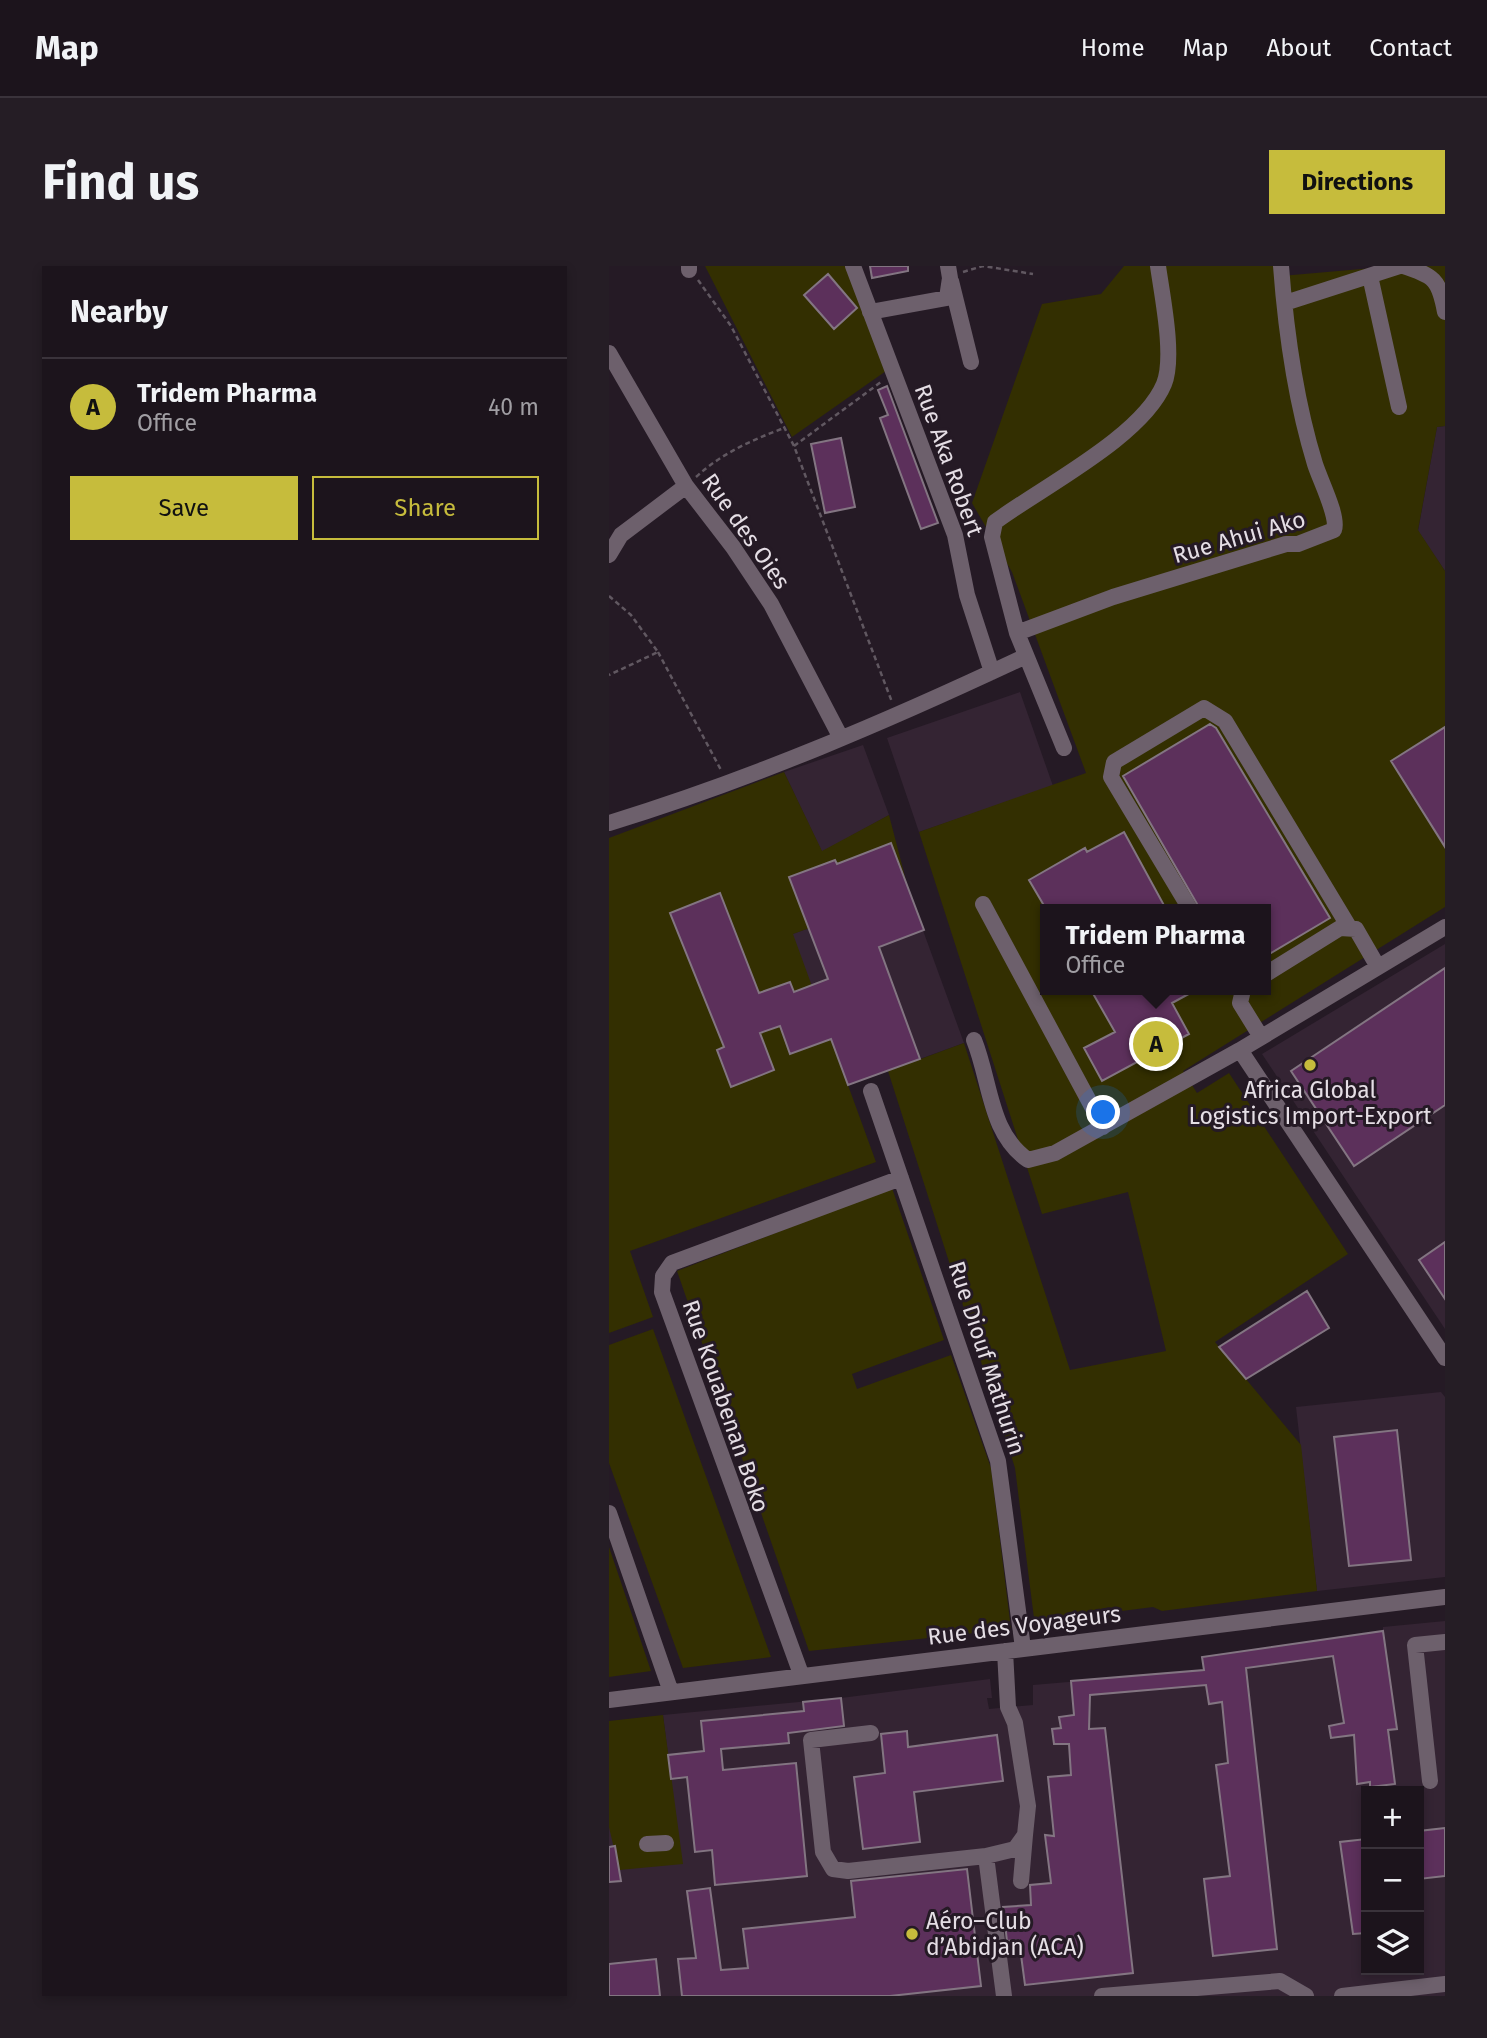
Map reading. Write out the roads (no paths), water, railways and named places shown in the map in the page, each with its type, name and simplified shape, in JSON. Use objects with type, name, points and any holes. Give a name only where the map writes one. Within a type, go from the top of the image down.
[{"type":"street","name":"Rue Aka Robert","points":[[853,266],[955,536],[967,595],[992,672]]},
{"type":"street","points":[[1064,748],[1017,633],[992,537],[995,522],[1135,424],[1164,384],[1167,345],[1158,266]]},
{"type":"street","name":"Rue Ahui Ako","points":[[1017,633],[1113,597],[1286,544],[1298,544],[1334,530],[1335,515],[1326,498],[1310,448],[1291,372],[1281,266]]},
{"type":"street","points":[[1285,303],[1402,266],[1430,275],[1437,282],[1445,312]]},
{"type":"street","points":[[870,312],[947,298],[949,272]]},
{"type":"street","points":[[949,272],[971,362]]},
{"type":"street","points":[[1370,276],[1399,407]]},
{"type":"street","name":"Rue des Oies","points":[[609,353],[686,486],[733,547],[771,604],[841,738]]},
{"type":"street","points":[[609,555],[621,535],[686,486]]},
{"type":"street","points":[[609,823],[729,785],[897,715],[1026,656]]},
{"type":"street","points":[[1187,904],[1111,777],[1111,769],[1114,762],[1204,708],[1225,721],[1349,927]]},
{"type":"street","points":[[983,904],[1104,1127]]},
{"type":"street","points":[[1271,971],[1340,928],[1349,927],[1356,929],[1378,967]]},
{"type":"street","points":[[974,1040],[986,1069],[1003,1135],[1013,1149],[1028,1160],[1055,1153],[1104,1127],[1240,1050],[1445,927]]},
{"type":"street","points":[[1241,995],[1240,1003],[1261,1037]]},
{"type":"street","points":[[1240,1050],[1445,1358]]},
{"type":"street","name":"Rue Diouf Mathurin","points":[[871,1091],[998,1461],[1023,1648]]},
{"type":"street","name":"Rue Kouabenan Boko","points":[[801,1674],[662,1292],[663,1276],[672,1263],[901,1178]]},
{"type":"street","points":[[609,1513],[671,1692]]},
{"type":"street","name":"Rue des Voyageurs","points":[[609,1700],[801,1674],[1445,1597]]},
{"type":"street","points":[[1430,1781],[1415,1645],[1445,1642]]},
{"type":"street","points":[[1005,1651],[1008,1707],[1015,1723],[1028,1806],[1021,1881]]},
{"type":"street","points":[[871,1733],[811,1740],[823,1852],[827,1863],[833,1869],[848,1871],[986,1856],[1015,1849],[1025,1835]]},
{"type":"street","points":[[647,1844],[666,1843]]},
{"type":"street","points":[[986,1856],[1004,1996]]},
{"type":"street","points":[[1102,1996],[1280,1981],[1306,1996]]},
{"type":"street","points":[[1342,1996],[1445,1984]]},
{"type":"place","name":"Tridem Pharma","points":[[1156,1044]]},
{"type":"place","name":"Africa Global Logistics Import-Export","points":[[1310,1065]]},
{"type":"place","name":"Aéro–Club d’Abidjan (ACA)","points":[[912,1934]]}]
